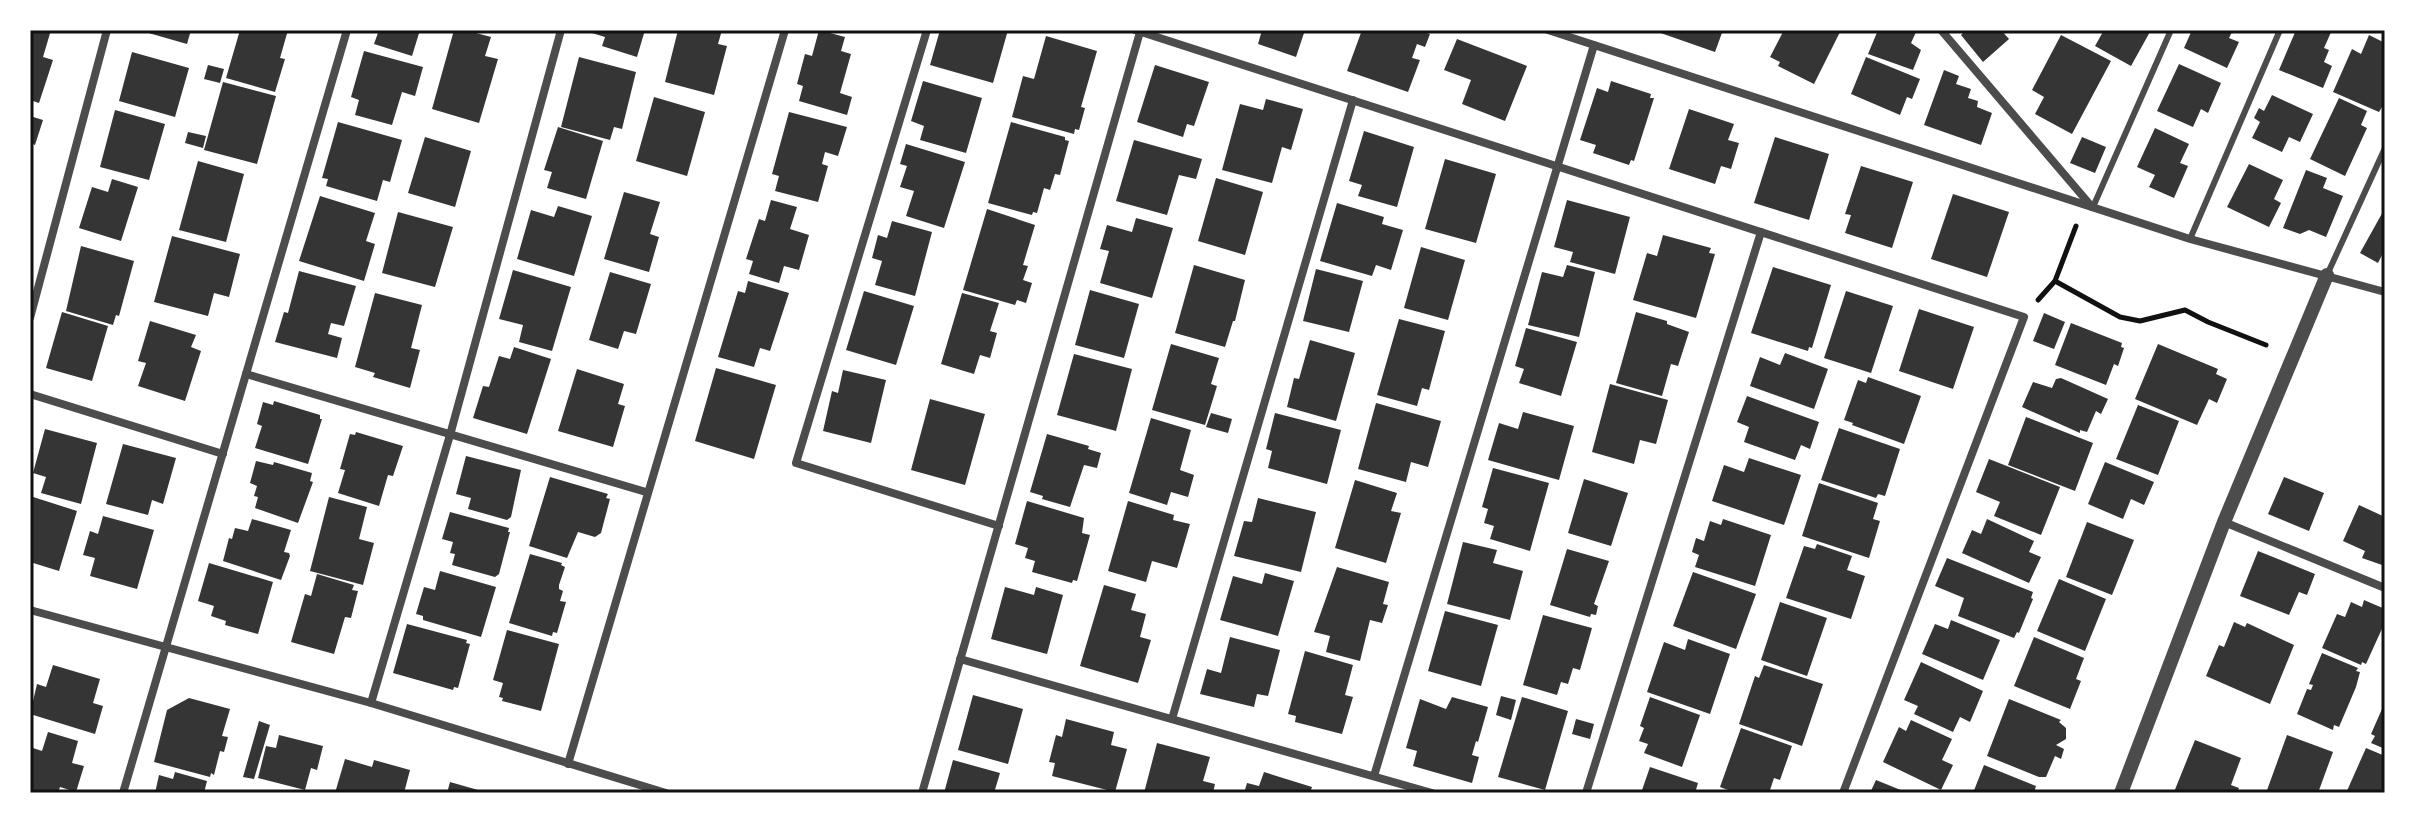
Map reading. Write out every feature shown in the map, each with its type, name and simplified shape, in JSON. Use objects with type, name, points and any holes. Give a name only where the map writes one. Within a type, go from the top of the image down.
[{"type":"street","points":[[30,318],[107,30]]},
{"type":"street","points":[[123,793],[347,30]]},
{"type":"street","points":[[371,703],[450,435],[561,30]]},
{"type":"street","points":[[568,764],[785,30]]},
{"type":"street","points":[[927,30],[796,463],[999,526]]},
{"type":"street","points":[[1548,30],[2190,239],[2385,292]]},
{"type":"street","points":[[1941,30],[2093,207]]},
{"type":"street","points":[[922,793],[1138,31],[2024,317],[1843,793]]},
{"type":"street","points":[[1374,776],[1594,45]]},
{"type":"street","points":[[1172,719],[1353,100]]},
{"type":"street","points":[[1586,793],[1761,232]]},
{"type":"street","points":[[2121,793],[2224,522],[2327,275]]},
{"type":"street","points":[[246,374],[646,492]]},
{"type":"street","points":[[30,394],[223,454]]},
{"type":"street","points":[[2224,522],[2385,588]]},
{"type":"street","points":[[30,610],[371,703],[666,793]]},
{"type":"street","points":[[960,659],[1432,793]]},
{"type":"lane","points":[[2093,207],[2171,30]]},
{"type":"lane","points":[[2190,239],[2280,30]]},
{"type":"lane","points":[[2327,275],[2385,148]]},
{"type":"path","points":[[2024,317],[2055,281],[2078,220]]},
{"type":"path","points":[[2055,281],[2120,317],[2140,321],[2185,310],[2266,345]]},
{"type":"building","points":[[30,30],[51,30],[43,57],[53,60],[39,103],[30,100]]},
{"type":"building","points":[[138,30],[191,30],[187,44]]},
{"type":"building","points":[[240,30],[288,30],[280,58],[285,59],[275,92],[226,78]]},
{"type":"building","points":[[379,30],[420,30],[412,56],[374,44]]},
{"type":"building","points":[[454,30],[491,37],[485,56],[498,59],[479,123],[432,109]]},
{"type":"building","points":[[593,30],[645,30],[637,57],[602,46],[605,37],[592,33]]},
{"type":"building","points":[[678,30],[722,30],[718,44],[727,46],[714,95],[665,82]]},
{"type":"building","points":[[819,30],[845,37],[841,51],[851,54],[840,93],[852,97],[847,115],[799,101],[803,86],[797,84],[805,54],[812,56]]},
{"type":"building","points":[[940,30],[1008,30],[993,83],[930,65]]},
{"type":"building","points":[[1262,30],[1305,30],[1296,57],[1258,44]]},
{"type":"building","points":[[1362,30],[1419,30],[1430,34],[1425,47],[1417,44],[1412,58],[1420,60],[1408,92],[1347,71]]},
{"type":"building","points":[[1652,30],[1723,30],[1715,52]]},
{"type":"building","points":[[1784,30],[1841,30],[1814,84],[1778,66],[1780,62],[1770,57]]},
{"type":"building","points":[[1878,30],[1917,30],[1911,43],[1921,50],[1913,70],[1868,54]]},
{"type":"building","points":[[1966,30],[2001,30],[2009,39],[1983,62],[1961,35]]},
{"type":"building","points":[[2104,30],[2151,30],[2131,66],[2095,46]]},
{"type":"building","points":[[2192,30],[2233,30],[2229,38],[2239,42],[2227,68],[2184,48]]},
{"type":"building","points":[[2296,30],[2332,30],[2324,48],[2329,50],[2324,62],[2332,66],[2323,88],[2279,70]]},
{"type":"building","points":[[2061,35],[2111,61],[2072,134],[2035,114],[2044,97],[2032,90]]},
{"type":"building","points":[[2369,35],[2385,43],[2385,108],[2382,107],[2379,112],[2333,92],[2352,49],[2361,54]]},
{"type":"building","points":[[1046,36],[1097,51],[1081,107],[1085,108],[1079,130],[1075,129],[1074,134],[1012,117],[1023,76],[1034,79]]},
{"type":"building","points":[[1457,39],[1527,66],[1505,121],[1462,104],[1471,80],[1444,70]]},
{"type":"building","points":[[364,51],[423,67],[415,96],[402,92],[392,125],[355,115],[359,100],[351,97]]},
{"type":"building","points":[[132,52],[189,68],[175,117],[119,101]]},
{"type":"building","points":[[579,57],[636,72],[622,129],[614,127],[610,140],[561,127]]},
{"type":"building","points":[[1866,57],[1920,79],[1912,99],[1907,97],[1900,115],[1851,94]]},
{"type":"building","points":[[2179,64],[2221,83],[2208,113],[2201,109],[2193,127],[2157,111]]},
{"type":"building","points":[[208,65],[224,69],[220,83],[204,79]]},
{"type":"building","points":[[1155,65],[1209,82],[1194,126],[1187,124],[1183,137],[1137,122]]},
{"type":"building","points":[[1944,70],[1959,76],[1956,84],[1971,89],[1968,98],[1978,101],[1977,107],[1992,113],[1981,145],[1924,125]]},
{"type":"building","points":[[923,81],[982,98],[966,153],[920,140],[924,126],[911,121]]},
{"type":"building","points":[[1611,81],[1651,94],[1650,98],[1654,98],[1634,161],[1631,160],[1629,165],[1593,153],[1596,145],[1580,140],[1597,88],[1608,92]]},
{"type":"building","points":[[223,82],[276,96],[257,164],[204,150]]},
{"type":"building","points":[[2272,95],[2313,114],[2300,142],[2289,137],[2282,152],[2252,138],[2260,122],[2254,118],[2259,108],[2264,111]]},
{"type":"building","points":[[654,97],[705,112],[687,176],[636,161]]},
{"type":"building","points":[[2339,98],[2367,111],[2361,125],[2367,128],[2345,176],[2310,159]]},
{"type":"building","points":[[1266,99],[1303,109],[1291,150],[1282,147],[1272,183],[1222,170],[1240,104],[1263,110]]},
{"type":"building","points":[[1689,109],[1734,124],[1728,140],[1739,143],[1731,169],[1721,166],[1715,184],[1669,169]]},
{"type":"building","points":[[115,110],[165,124],[149,180],[100,167]]},
{"type":"building","points":[[789,112],[847,127],[838,156],[825,152],[822,164],[828,166],[818,202],[775,191],[779,176],[772,174]]},
{"type":"building","points":[[30,116],[43,120],[35,145],[30,143]]},
{"type":"building","points":[[338,122],[402,140],[390,182],[383,180],[377,201],[326,186],[328,179],[322,178]]},
{"type":"building","points":[[1011,122],[1065,137],[1069,141],[1060,175],[1055,174],[1050,190],[1044,188],[1037,213],[1033,212],[1032,215],[988,203]]},
{"type":"building","points":[[558,127],[603,141],[586,199],[547,188],[552,172],[544,170]]},
{"type":"building","points":[[2155,128],[2189,144],[2180,163],[2188,166],[2174,198],[2149,187],[2155,175],[2137,167]]},
{"type":"building","points":[[1364,131],[1414,147],[1397,207],[1358,196],[1362,185],[1349,181]]},
{"type":"building","points":[[188,132],[206,136],[203,148],[185,143]]},
{"type":"building","points":[[425,137],[471,151],[455,207],[408,193]]},
{"type":"building","points":[[1775,137],[1829,154],[1809,220],[1754,203]]},
{"type":"building","points":[[2082,137],[2106,147],[2095,173],[2070,163]]},
{"type":"building","points":[[1134,140],[1202,159],[1196,179],[1179,175],[1167,215],[1116,201]]},
{"type":"building","points":[[906,144],[965,162],[944,228],[906,216],[914,191],[900,187],[907,166],[900,164]]},
{"type":"building","points":[[1445,159],[1496,174],[1476,243],[1425,229]]},
{"type":"building","points":[[198,161],[244,174],[226,242],[179,230]]},
{"type":"building","points":[[2249,164],[2283,180],[2274,199],[2281,203],[2269,227],[2227,207]]},
{"type":"building","points":[[1861,166],[1913,182],[1892,248],[1845,233],[1851,215],[1845,214]]},
{"type":"building","points":[[2306,170],[2327,178],[2323,188],[2343,196],[2326,237],[2309,230],[2300,234],[2283,228]]},
{"type":"building","points":[[1216,178],[1263,192],[1245,255],[1198,241]]},
{"type":"building","points":[[112,179],[138,187],[121,241],[79,228],[92,187],[108,192]]},
{"type":"building","points":[[624,192],[660,202],[650,234],[659,237],[649,272],[604,259]]},
{"type":"building","points":[[1953,194],[2009,212],[1987,277],[1931,259]]},
{"type":"building","points":[[320,196],[375,213],[366,241],[375,244],[364,281],[299,261]]},
{"type":"building","points":[[771,200],[797,207],[790,229],[809,235],[799,270],[784,266],[779,283],[749,274],[753,261],[746,259],[759,219],[765,221]]},
{"type":"building","points":[[1567,200],[1630,217],[1615,274],[1570,262],[1573,252],[1554,247]]},
{"type":"building","points":[[1337,203],[1384,217],[1382,224],[1403,230],[1391,270],[1376,265],[1372,276],[1320,261]]},
{"type":"building","points":[[558,206],[592,216],[574,276],[517,259],[531,210],[554,217]]},
{"type":"building","points":[[2385,208],[2385,249],[2378,263],[2360,253]]},
{"type":"building","points":[[987,209],[1035,225],[1023,265],[1028,266],[1023,280],[1032,283],[1026,303],[1017,300],[1015,305],[963,290]]},
{"type":"building","points":[[398,212],[453,227],[435,287],[382,273]]},
{"type":"building","points":[[1136,218],[1173,228],[1152,298],[1100,283],[1109,251],[1100,249],[1107,225],[1132,232]]},
{"type":"building","points":[[892,221],[932,232],[915,296],[875,285],[882,261],[872,258],[878,235],[887,238]]},
{"type":"building","points":[[1663,235],[1711,248],[1709,253],[1715,254],[1696,318],[1633,300],[1647,253],[1657,256]]},
{"type":"building","points":[[172,236],[240,254],[229,297],[214,293],[208,316],[154,302]]},
{"type":"building","points":[[81,246],[134,261],[119,316],[116,315],[113,325],[66,311]]},
{"type":"building","points":[[1421,247],[1465,260],[1448,320],[1404,308]]},
{"type":"building","points":[[1194,265],[1245,280],[1225,347],[1175,333]]},
{"type":"building","points":[[1567,265],[1595,272],[1579,337],[1528,325],[1542,272],[1563,277]]},
{"type":"building","points":[[1773,267],[1831,285],[1812,348],[1809,347],[1808,351],[1751,333]]},
{"type":"building","points":[[1316,269],[1363,281],[1349,332],[1303,321]]},
{"type":"building","points":[[513,270],[571,287],[552,351],[519,342],[523,325],[499,319]]},
{"type":"building","points":[[299,271],[356,286],[344,326],[331,323],[328,334],[342,338],[337,358],[275,342],[284,312],[288,313]]},
{"type":"building","points":[[610,272],[651,284],[636,334],[624,331],[618,349],[589,340]]},
{"type":"building","points":[[748,281],[789,293],[770,351],[760,348],[754,367],[718,357],[738,291],[745,293]]},
{"type":"building","points":[[1090,290],[1139,304],[1124,358],[1075,345]]},
{"type":"building","points":[[864,291],[914,306],[896,365],[846,350]]},
{"type":"building","points":[[1846,291],[1893,306],[1871,373],[1824,358]]},
{"type":"building","points":[[375,293],[422,305],[411,348],[420,350],[410,388],[373,377],[375,373],[355,367]]},
{"type":"building","points":[[962,293],[999,303],[990,331],[997,333],[990,358],[980,355],[974,374],[941,364]]},
{"type":"building","points":[[1919,309],[1974,327],[1953,389],[1899,371]]},
{"type":"building","points":[[62,312],[108,326],[92,381],[46,368]]},
{"type":"building","points":[[1636,312],[1667,321],[1667,324],[1689,332],[1678,366],[1671,364],[1662,396],[1616,383]]},
{"type":"building","points":[[2044,313],[2065,322],[2054,349],[2033,341]]},
{"type":"building","points":[[1399,319],[1445,331],[1429,390],[1422,388],[1417,406],[1377,395]]},
{"type":"building","points":[[150,321],[196,335],[191,347],[201,351],[185,401],[138,386],[146,363],[138,361]]},
{"type":"building","points":[[2071,323],[2122,343],[2121,347],[2124,348],[2118,366],[2114,364],[2106,385],[2055,365]]},
{"type":"building","points":[[1526,328],[1577,342],[1561,396],[1519,383],[1524,369],[1515,366]]},
{"type":"building","points":[[1310,340],[1355,353],[1336,421],[1287,407],[1294,378],[1299,379]]},
{"type":"building","points":[[1171,344],[1219,358],[1211,384],[1217,386],[1205,425],[1152,410]]},
{"type":"building","points":[[2158,344],[2218,369],[2216,374],[2227,379],[2217,403],[2209,399],[2197,425],[2135,399]]},
{"type":"building","points":[[514,347],[551,359],[527,434],[473,418],[483,386],[489,387],[499,356],[510,359]]},
{"type":"building","points":[[1785,353],[1828,369],[1814,409],[1750,386],[1760,357],[1780,365]]},
{"type":"building","points":[[1074,354],[1132,369],[1116,431],[1057,415]]},
{"type":"building","points":[[716,368],[776,385],[754,459],[695,441]]},
{"type":"building","points":[[577,369],[624,384],[618,404],[625,406],[613,447],[558,431]]},
{"type":"building","points":[[843,370],[886,380],[871,443],[823,431],[832,391],[838,393]]},
{"type":"building","points":[[1868,377],[1921,396],[1904,444],[1844,420],[1858,380],[1866,383]]},
{"type":"building","points":[[2061,378],[2108,399],[2101,414],[2096,411],[2087,432],[2080,430],[2080,433],[2022,407],[2033,382],[2052,388],[2056,379]]},
{"type":"building","points":[[1610,384],[1668,400],[1656,444],[1640,440],[1634,464],[1592,452]]},
{"type":"building","points":[[1747,396],[1819,422],[1810,449],[1801,445],[1795,460],[1744,442],[1749,427],[1737,422]]},
{"type":"building","points":[[930,399],[985,414],[965,485],[911,470]]},
{"type":"building","points":[[274,401],[320,415],[322,419],[308,464],[255,448],[262,426],[257,424],[263,402],[273,405]]},
{"type":"building","points":[[1376,403],[1441,421],[1428,467],[1411,462],[1406,482],[1358,469]]},
{"type":"building","points":[[2138,405],[2179,421],[2158,475],[2116,459]]},
{"type":"building","points":[[1523,412],[1574,426],[1559,480],[1488,460],[1499,423],[1518,429]]},
{"type":"building","points":[[1211,413],[1232,419],[1228,433],[1206,427]]},
{"type":"building","points":[[1275,413],[1341,430],[1327,484],[1268,468],[1272,451],[1266,449]]},
{"type":"building","points":[[2026,417],[2093,443],[2075,491],[2008,465]]},
{"type":"building","points":[[1151,418],[1191,430],[1180,470],[1194,475],[1188,497],[1171,492],[1167,505],[1129,493]]},
{"type":"building","points":[[1839,428],[1900,449],[1885,496],[1878,494],[1876,498],[1821,480]]},
{"type":"building","points":[[45,429],[97,443],[81,504],[41,493],[46,477],[33,473]]},
{"type":"building","points":[[356,432],[403,446],[393,476],[388,475],[379,506],[338,493],[345,470],[340,469],[350,434],[355,435]]},
{"type":"building","points":[[1047,434],[1089,446],[1088,449],[1101,453],[1097,468],[1084,465],[1070,507],[1030,492]]},
{"type":"building","points":[[123,444],[176,458],[163,504],[152,500],[148,515],[106,504]]},
{"type":"building","points":[[466,456],[521,470],[511,517],[507,520],[468,509],[471,498],[456,494]]},
{"type":"building","points":[[1749,458],[1801,475],[1784,525],[1712,501],[1724,465],[1744,472]]},
{"type":"building","points":[[1989,459],[2060,487],[2041,535],[1994,516],[2000,502],[1976,492]]},
{"type":"building","points":[[256,461],[273,465],[274,462],[312,473],[310,481],[313,482],[298,523],[255,508],[257,486],[250,483]]},
{"type":"building","points":[[2105,462],[2154,482],[2144,505],[2131,499],[2123,519],[2088,504]]},
{"type":"building","points":[[1493,468],[1549,483],[1530,551],[1490,539],[1494,526],[1484,523],[1488,509],[1482,507]]},
{"type":"building","points":[[550,477],[608,494],[606,498],[610,499],[601,533],[595,537],[578,532],[567,558],[529,546]]},
{"type":"building","points":[[2284,477],[2324,493],[2309,531],[2268,514]]},
{"type":"building","points":[[1584,479],[1628,493],[1611,546],[1568,533]]},
{"type":"building","points":[[1355,480],[1397,493],[1391,511],[1401,513],[1386,563],[1335,548]]},
{"type":"building","points":[[1819,483],[1878,503],[1873,519],[1880,521],[1869,558],[1802,536]]},
{"type":"building","points":[[30,496],[77,511],[59,571],[30,562]]},
{"type":"building","points":[[329,497],[367,507],[359,539],[374,543],[363,585],[310,571]]},
{"type":"building","points":[[1258,498],[1316,512],[1301,572],[1234,556],[1244,521],[1252,522]]},
{"type":"building","points":[[1027,501],[1084,518],[1082,533],[1090,535],[1077,581],[1073,580],[1072,583],[1032,572],[1035,561],[1025,558],[1028,548],[1015,544]]},
{"type":"building","points":[[1128,501],[1174,515],[1173,520],[1190,524],[1177,568],[1152,561],[1146,582],[1108,571]]},
{"type":"building","points":[[2359,505],[2385,517],[2385,566],[2362,558],[2365,551],[2343,541]]},
{"type":"building","points":[[450,512],[509,528],[499,574],[495,577],[452,565],[455,554],[450,553],[453,542],[442,539]]},
{"type":"building","points":[[103,516],[154,530],[137,589],[90,576],[95,558],[83,555],[90,531],[98,534]]},
{"type":"building","points":[[252,519],[291,530],[284,552],[290,556],[281,580],[223,561],[235,528],[248,531]]},
{"type":"building","points":[[1723,519],[1771,535],[1755,586],[1695,567],[1699,555],[1692,552],[1696,538],[1704,541],[1710,521],[1721,525]]},
{"type":"building","points":[[1987,519],[2034,541],[2029,552],[2041,557],[2029,583],[1962,553],[1972,530],[1981,534]]},
{"type":"building","points":[[2087,522],[2134,540],[2112,595],[2066,577]]},
{"type":"building","points":[[1463,542],[1497,550],[1493,563],[1523,571],[1510,620],[1447,604]]},
{"type":"building","points":[[1817,544],[1852,556],[1847,570],[1865,576],[1851,619],[1786,598],[1804,546],[1815,549]]},
{"type":"building","points":[[1567,549],[1609,561],[1594,604],[1598,606],[1596,615],[1591,614],[1590,617],[1550,605]]},
{"type":"building","points":[[2258,551],[2315,574],[2307,595],[2299,592],[2289,615],[2240,596]]},
{"type":"building","points":[[530,554],[562,563],[565,567],[559,589],[563,591],[560,601],[566,602],[557,633],[553,632],[552,636],[509,623]]},
{"type":"building","points":[[1947,558],[2033,592],[2019,633],[2014,638],[1958,616],[1964,598],[1935,586]]},
{"type":"building","points":[[209,563],[273,582],[258,634],[225,625],[226,621],[211,616],[214,606],[198,601]]},
{"type":"building","points":[[1337,567],[1389,582],[1383,604],[1388,605],[1382,623],[1370,620],[1360,661],[1326,652],[1330,636],[1314,632]]},
{"type":"building","points":[[440,571],[496,587],[481,637],[423,620],[423,616],[416,614],[424,587],[435,590]]},
{"type":"building","points":[[1693,572],[1756,594],[1736,649],[1673,626]]},
{"type":"building","points":[[1265,573],[1294,581],[1278,636],[1220,620],[1233,576],[1262,584]]},
{"type":"building","points":[[317,574],[354,585],[352,590],[358,591],[351,618],[345,617],[334,654],[291,642],[305,594],[311,596]]},
{"type":"building","points":[[2059,579],[2106,599],[2085,651],[2037,631]]},
{"type":"building","points":[[1104,585],[1136,594],[1131,610],[1146,614],[1140,637],[1151,640],[1138,683],[1080,666]]},
{"type":"building","points":[[1005,587],[1034,595],[1036,587],[1063,595],[1047,654],[991,639]]},
{"type":"building","points":[[2364,600],[2385,609],[2385,622],[2366,664],[2362,662],[2361,665],[2322,648],[2337,614],[2345,617],[2351,602],[2362,607]]},
{"type":"building","points":[[1780,602],[1827,618],[1807,676],[1761,660]]},
{"type":"building","points":[[1445,611],[1498,625],[1481,686],[1428,671]]},
{"type":"building","points":[[1543,615],[1592,628],[1580,670],[1573,668],[1568,684],[1561,682],[1557,695],[1523,685]]},
{"type":"building","points":[[1951,620],[2000,640],[1983,680],[1922,654],[1935,624],[1948,629]]},
{"type":"building","points":[[2234,622],[2245,627],[2247,623],[2294,645],[2270,704],[2206,676],[2219,645],[2224,647]]},
{"type":"building","points":[[407,624],[467,640],[466,643],[470,644],[458,688],[454,687],[453,690],[393,673]]},
{"type":"building","points":[[507,630],[559,644],[541,711],[502,701],[503,698],[499,697],[503,683],[493,680]]},
{"type":"building","points":[[1230,637],[1280,650],[1268,696],[1257,694],[1254,707],[1200,694],[1207,669],[1221,673]]},
{"type":"building","points":[[2034,637],[2084,658],[2076,679],[2081,681],[2070,709],[2014,686]]},
{"type":"building","points":[[1688,639],[1730,654],[1710,714],[1647,692],[1664,642],[1685,650]]},
{"type":"building","points":[[1305,651],[1353,665],[1345,695],[1353,697],[1342,734],[1295,722],[1296,716],[1288,714]]},
{"type":"building","points":[[2322,653],[2358,668],[2356,671],[2360,672],[2339,727],[2334,725],[2333,730],[2297,714],[2307,689],[2311,690],[2313,685],[2309,684]]},
{"type":"building","points":[[1921,662],[1983,691],[1970,722],[1960,717],[1953,732],[1914,714],[1918,706],[1904,700]]},
{"type":"building","points":[[53,665],[100,679],[93,703],[103,706],[95,734],[30,714],[37,684],[46,687]]},
{"type":"building","points":[[1764,665],[1823,684],[1802,746],[1739,724],[1755,676],[1759,678]]},
{"type":"building","points":[[973,695],[1023,709],[1008,764],[958,750]]},
{"type":"building","points":[[1501,696],[1516,700],[1511,720],[1496,715]]},
{"type":"building","points":[[1452,697],[1488,707],[1472,755],[1479,757],[1472,783],[1413,766],[1417,751],[1406,748],[1420,699],[1446,709]]},
{"type":"building","points":[[1522,697],[1568,711],[1545,790],[1498,777]]},
{"type":"building","points":[[1650,697],[1700,715],[1682,767],[1644,753],[1648,744],[1639,741],[1644,728],[1640,726]]},
{"type":"building","points":[[189,698],[230,709],[222,736],[228,737],[224,752],[220,751],[214,775],[211,773],[210,777],[154,762],[167,710]]},
{"type":"building","points":[[2009,699],[2061,720],[2059,722],[2066,728],[2066,739],[2056,745],[2064,749],[2061,759],[2055,756],[2046,777],[1987,756]]},
{"type":"building","points":[[2382,709],[2385,710],[2385,749],[2371,743],[2375,736],[2371,734]]},
{"type":"building","points":[[1066,719],[1114,732],[1111,745],[1127,749],[1115,792],[1052,776],[1055,763],[1049,762],[1056,735],[1062,737]]},
{"type":"building","points":[[1576,719],[1594,724],[1590,739],[1572,734]]},
{"type":"building","points":[[1911,720],[1952,739],[1942,760],[1953,765],[1941,790],[1883,762],[1899,727],[1906,731]]},
{"type":"building","points":[[259,721],[270,725],[254,779],[243,777]]},
{"type":"building","points":[[1741,728],[1792,746],[1780,780],[1774,778],[1769,793],[1736,793],[1720,787]]},
{"type":"building","points":[[48,732],[78,741],[72,763],[84,766],[76,792],[60,787],[58,793],[30,793],[30,747],[42,751]]},
{"type":"building","points":[[279,735],[323,746],[317,770],[311,768],[305,790],[258,778],[266,746],[276,748]]},
{"type":"building","points":[[2287,735],[2333,752],[2318,793],[2266,793]]},
{"type":"building","points":[[2195,740],[2241,758],[2231,785],[2239,788],[2237,793],[2174,792]]},
{"type":"building","points":[[1157,743],[1210,757],[1203,781],[1215,784],[1213,793],[1144,793]]},
{"type":"building","points":[[2366,748],[2385,756],[2385,793],[2346,793]]},
{"type":"building","points":[[345,759],[372,767],[374,760],[410,770],[404,793],[335,793]]},
{"type":"building","points":[[953,760],[1000,773],[994,793],[944,793]]},
{"type":"building","points":[[1984,765],[2036,786],[2034,793],[1973,793]]},
{"type":"building","points":[[1650,767],[1698,783],[1695,793],[1641,793]]},
{"type":"building","points":[[175,772],[207,781],[204,793],[155,793],[159,775],[173,779]]},
{"type":"building","points":[[1264,772],[1312,787],[1310,793],[1244,793],[1247,783],[1259,786]]},
{"type":"building","points":[[1876,780],[1908,793],[1870,793]]},
{"type":"building","points":[[450,782],[485,792],[447,793]]}]
